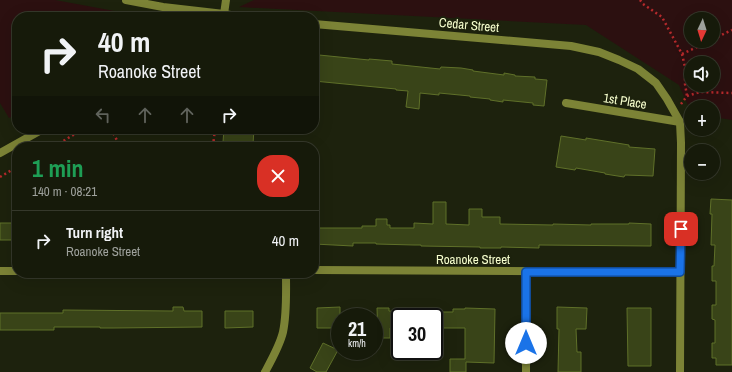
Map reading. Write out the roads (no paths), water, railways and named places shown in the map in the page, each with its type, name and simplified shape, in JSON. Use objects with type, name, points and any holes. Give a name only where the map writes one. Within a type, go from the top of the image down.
[{"type":"street","points":[[126,0],[201,12]]},
{"type":"street","points":[[224,12],[226,0]]},
{"type":"street","name":"Cedar Street","points":[[319,24],[571,46],[599,52],[638,69],[656,84],[667,99],[680,122]]},
{"type":"street","name":"1st Place","points":[[566,103],[680,122]]},
{"type":"street","points":[[680,122],[680,372]]},
{"type":"street","points":[[19,142],[33,134]]},
{"type":"street","points":[[0,153],[12,146]]},
{"type":"street","points":[[0,270],[12,270]]},
{"type":"street","name":"Roanoke Street","points":[[319,270],[680,272]]},
{"type":"street","points":[[526,272],[526,372]]},
{"type":"street","points":[[265,372],[283,333],[286,309],[286,278]]}]
